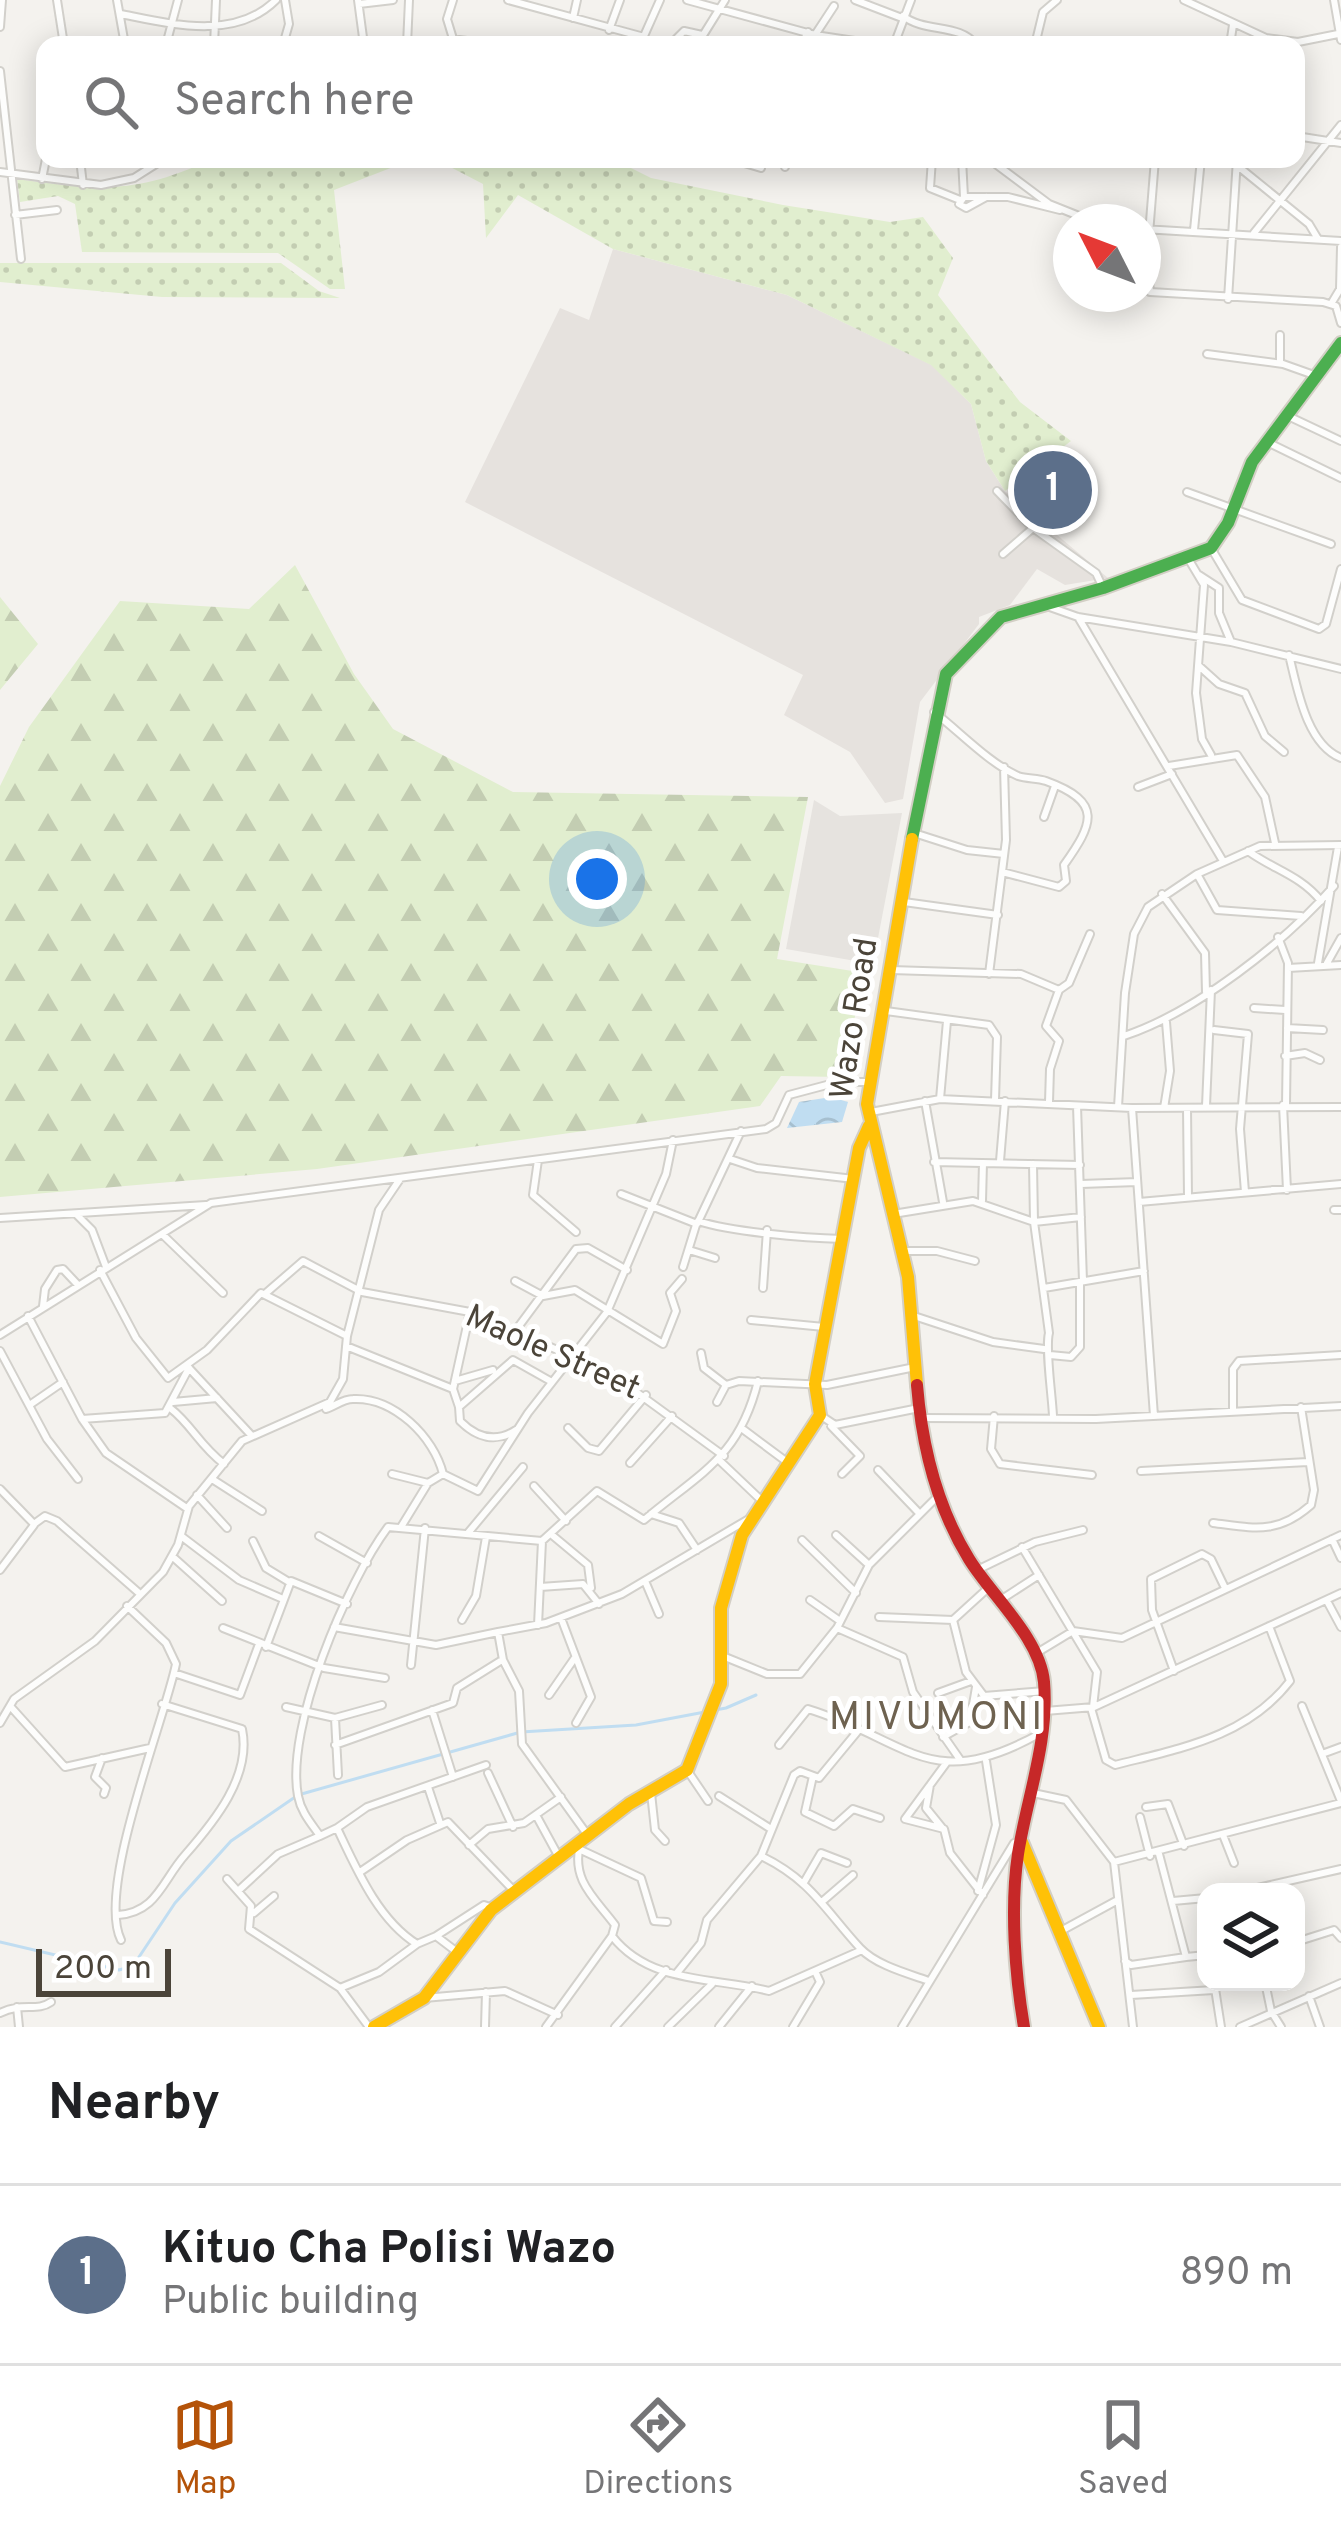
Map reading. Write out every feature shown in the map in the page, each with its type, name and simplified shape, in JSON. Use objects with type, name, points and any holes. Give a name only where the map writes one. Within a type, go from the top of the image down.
[{"type":"main road","points":[[1211,548],[1246,471],[1341,343]]},
{"type":"main road","name":"Wazo Road","points":[[1024,2027],[1018,1991],[1021,1840],[1045,1691],[1035,1654],[977,1570],[937,1497],[919,1413],[901,1250],[868,1119],[868,1082],[934,712],[946,674],[979,634],[1001,617],[1189,560],[1211,548]]},
{"type":"main road","points":[[372,2027],[424,1998],[493,1908],[688,1770],[716,1698],[724,1657],[721,1614],[727,1575],[750,1518],[787,1462],[825,1419],[815,1384],[868,1119]]},
{"type":"main road","points":[[1021,1840],[1056,1934],[1099,2027]]},
{"type":"street","points":[[57,0],[63,36]]},
{"type":"street","points":[[117,0],[124,36]]},
{"type":"street","points":[[168,36],[178,0]]},
{"type":"street","points":[[215,36],[216,0]]},
{"type":"street","points":[[121,14],[215,28],[280,0],[289,24],[286,36]]},
{"type":"street","points":[[363,36],[359,2],[393,0]]},
{"type":"street","points":[[407,36],[409,0]]},
{"type":"street","points":[[452,36],[447,19],[453,0]]},
{"type":"street","points":[[508,0],[627,36]]},
{"type":"street","points":[[573,18],[577,0]]},
{"type":"street","points":[[609,30],[620,0]]},
{"type":"street","points":[[644,36],[659,0]]},
{"type":"street","points":[[687,0],[814,36]]},
{"type":"street","points":[[680,36],[684,32],[702,35],[725,0]]},
{"type":"street","points":[[855,0],[912,23],[968,36]]},
{"type":"street","points":[[897,36],[911,0]]},
{"type":"street","points":[[1037,36],[1043,12],[1057,0]]},
{"type":"street","points":[[1184,0],[1258,36]]},
{"type":"street","points":[[1305,41],[1339,37],[1334,0]]},
{"type":"street","points":[[0,27],[2,2]]},
{"type":"street","points":[[819,36],[835,6]]},
{"type":"street","points":[[1231,36],[1233,25]]},
{"type":"street","points":[[0,70],[21,259]]},
{"type":"street","points":[[1252,235],[1341,124]]},
{"type":"street","points":[[1305,137],[1341,143]]},
{"type":"street","points":[[42,181],[44,168]]},
{"type":"street","points":[[81,168],[83,185]]},
{"type":"street","points":[[0,172],[83,185],[128,180],[149,168]]},
{"type":"street","points":[[931,168],[930,188],[962,199]]},
{"type":"street","points":[[962,168],[964,208],[986,197],[1053,209]]},
{"type":"street","points":[[1002,168],[1053,205]]},
{"type":"street","points":[[1150,204],[1154,168]]},
{"type":"street","points":[[1194,230],[1200,168]]},
{"type":"street","points":[[1228,299],[1235,168]]},
{"type":"street","points":[[1244,168],[1309,224],[1318,239]]},
{"type":"street","points":[[15,215],[57,210]]},
{"type":"street","points":[[1161,229],[1341,244],[1339,294],[1331,304]]},
{"type":"street","points":[[1161,293],[1331,304]]},
{"type":"street","points":[[1331,304],[1341,323]]},
{"type":"street","points":[[1280,335],[1280,363]]},
{"type":"street","points":[[1208,354],[1280,363],[1317,376]]},
{"type":"street","points":[[1288,416],[1341,441]]},
{"type":"street","points":[[1266,442],[1341,478]]},
{"type":"street","points":[[997,490],[1033,528],[1096,573],[1103,588]]},
{"type":"street","points":[[1187,491],[1331,544]]},
{"type":"street","points":[[1004,554],[1033,528]]},
{"type":"street","points":[[1211,548],[1242,600],[1319,629],[1326,624],[1341,569]]},
{"type":"street","points":[[1189,560],[1204,593],[1199,725],[1211,755]]},
{"type":"street","points":[[1199,575],[1219,588],[1220,613],[1231,642]]},
{"type":"street","points":[[1041,604],[1078,617],[1231,642],[1341,669]]},
{"type":"street","points":[[1078,617],[1223,861]]},
{"type":"street","points":[[1288,655],[1308,719],[1329,752],[1341,758]]},
{"type":"street","points":[[1198,667],[1219,684],[1245,693],[1265,736],[1284,752]]},
{"type":"street","points":[[934,712],[1004,767],[1056,786],[1083,802],[1090,813],[1087,831],[1064,865],[1066,881],[1044,886],[1002,872]]},
{"type":"street","points":[[1138,787],[1211,755],[1240,757],[1265,797],[1275,843]]},
{"type":"street","points":[[989,974],[1004,854],[1004,767]]},
{"type":"street","points":[[1044,817],[1056,786]]},
{"type":"street","points":[[913,833],[967,850],[1004,854]]},
{"type":"street","points":[[1118,1107],[1134,934],[1162,894],[1248,850],[1275,843],[1339,846],[1322,963]]},
{"type":"street","points":[[1248,850],[1279,872],[1306,880],[1321,901]]},
{"type":"street","points":[[1197,874],[1217,910],[1301,916]]},
{"type":"street","points":[[1123,1036],[1166,1022],[1278,937],[1334,886]]},
{"type":"street","points":[[1162,894],[1203,948],[1214,1030],[1206,1107]]},
{"type":"street","points":[[901,902],[998,915]]},
{"type":"street","points":[[1049,1103],[1050,1070],[1059,1040],[1046,1026],[1059,990],[1069,983],[1090,934]]},
{"type":"street","points":[[1278,937],[1288,968],[1287,1190]]},
{"type":"street","points":[[1322,963],[1341,938]]},
{"type":"street","points":[[1288,968],[1341,965]]},
{"type":"street","points":[[891,970],[1021,974],[1059,990]]},
{"type":"street","points":[[1254,1008],[1285,1010]]},
{"type":"street","points":[[882,1011],[979,1021],[994,1030],[995,1100]]},
{"type":"street","points":[[940,1099],[950,1029],[945,1018]]},
{"type":"street","points":[[1164,1108],[1170,1071],[1166,1022]]},
{"type":"street","points":[[1287,1028],[1323,1030]]},
{"type":"street","points":[[1214,1030],[1248,1034],[1242,1106],[1245,1193]]},
{"type":"street","points":[[1285,1056],[1305,1053],[1320,1060]]},
{"type":"street","points":[[0,1218],[206,1205],[741,1131],[772,1126],[794,1093],[868,1082]]},
{"type":"street","points":[[868,1119],[940,1099],[1132,1108],[1341,1107]]},
{"type":"street","points":[[1000,1161],[1005,1100]]},
{"type":"street","points":[[925,1101],[943,1202]]},
{"type":"street","points":[[911,1315],[993,1342],[1071,1357],[1079,1347],[1082,1184],[1077,1106]]},
{"type":"street","points":[[1132,1108],[1154,1416]]},
{"type":"street","points":[[1187,1108],[1188,1197]]},
{"type":"street","points":[[683,1267],[698,1222],[741,1131]]},
{"type":"street","points":[[0,1723],[34,1682],[95,1641],[173,1557],[196,1495],[251,1435],[362,1400],[412,1422],[428,1437],[443,1474],[478,1491],[552,1382],[607,1312],[653,1208],[673,1140]]},
{"type":"street","points":[[730,1159],[757,1168],[854,1179]]},
{"type":"street","points":[[538,1160],[533,1196],[576,1232]]},
{"type":"street","points":[[526,1162],[533,1177]]},
{"type":"street","points":[[934,1162],[1080,1165]]},
{"type":"street","points":[[982,1201],[983,1162]]},
{"type":"street","points":[[1033,1164],[1053,1416]]},
{"type":"street","points":[[322,1409],[340,1388],[347,1336],[362,1292],[379,1210],[401,1178]]},
{"type":"street","points":[[1082,1184],[1137,1182]]},
{"type":"street","points":[[1139,1202],[1341,1184]]},
{"type":"street","points":[[621,1194],[732,1231],[844,1239]]},
{"type":"street","points":[[892,1215],[943,1202],[982,1201],[1034,1222],[1081,1217]]},
{"type":"street","points":[[0,1335],[206,1205]]},
{"type":"street","points":[[77,1213],[79,1221],[92,1230],[103,1269],[136,1338],[166,1376],[187,1367]]},
{"type":"street","points":[[763,1288],[767,1230]]},
{"type":"street","points":[[162,1234],[223,1293]]},
{"type":"street","points":[[513,1334],[582,1246],[627,1270]]},
{"type":"street","points":[[688,1250],[715,1258]]},
{"type":"street","points":[[901,1250],[937,1251],[975,1261]]},
{"type":"street","name":"Maole Street","points":[[266,1293],[303,1261],[362,1292],[470,1312],[628,1382],[722,1458],[762,1501]]},
{"type":"street","points":[[43,1306],[44,1289],[56,1270],[63,1269],[78,1285]]},
{"type":"street","points":[[1044,1288],[1144,1270]]},
{"type":"street","points":[[514,1281],[540,1295],[574,1290],[663,1344],[676,1311],[670,1293],[682,1279]]},
{"type":"street","points":[[82,1420],[160,1414],[171,1405],[187,1367],[244,1306],[266,1293],[347,1336]]},
{"type":"street","points":[[470,1312],[453,1385],[461,1424],[478,1436],[500,1440],[519,1429]]},
{"type":"street","points":[[28,1316],[82,1420],[106,1453],[188,1509]]},
{"type":"street","points":[[751,1320],[810,1329],[828,1326]]},
{"type":"street","points":[[346,1346],[453,1385],[497,1370]]},
{"type":"street","points":[[0,1351],[47,1439],[78,1479]]},
{"type":"street","points":[[701,1353],[704,1368],[726,1385],[758,1381],[815,1384],[916,1367]]},
{"type":"street","points":[[1233,1411],[1235,1363],[1341,1355]]},
{"type":"street","points":[[459,1407],[513,1360],[552,1382]]},
{"type":"street","points":[[187,1367],[251,1435]]},
{"type":"street","points":[[320,1836],[298,1795],[308,1710],[334,1627],[386,1529],[425,1528],[542,1541],[598,1491],[637,1519],[651,1514],[722,1458],[744,1430],[758,1381]]},
{"type":"street","points":[[31,1404],[63,1382]]},
{"type":"street","points":[[717,1402],[726,1385]]},
{"type":"street","points":[[568,1428],[588,1448],[598,1450],[646,1394]]},
{"type":"street","points":[[171,1405],[217,1398]]},
{"type":"street","points":[[171,1405],[188,1425],[193,1440],[224,1464]]},
{"type":"street","points":[[825,1419],[919,1413],[1154,1416],[1341,1406]]},
{"type":"street","points":[[1213,1523],[1260,1531],[1294,1520],[1315,1500],[1301,1407]]},
{"type":"street","points":[[630,1463],[673,1416]]},
{"type":"street","points":[[994,1416],[991,1450],[1000,1464],[1092,1475]]},
{"type":"street","points":[[825,1419],[860,1454],[842,1474]]},
{"type":"street","points":[[744,1430],[787,1462]]},
{"type":"street","points":[[1141,1471],[1308,1462]]},
{"type":"street","points":[[468,1533],[523,1467]]},
{"type":"street","points":[[878,1470],[918,1512]]},
{"type":"street","points":[[392,1474],[428,1483]]},
{"type":"street","points":[[401,1527],[428,1483],[443,1474]]},
{"type":"street","points":[[212,1479],[262,1511]]},
{"type":"street","points":[[534,1486],[566,1521]]},
{"type":"street","points":[[0,1489],[34,1524]]},
{"type":"street","points":[[196,1495],[227,1528]]},
{"type":"street","points":[[724,1657],[767,1674],[795,1677],[838,1625],[869,1565],[937,1497]]},
{"type":"street","points":[[651,1514],[679,1523],[697,1551]]},
{"type":"street","points":[[0,1570],[45,1516],[57,1521],[139,1593]]},
{"type":"street","points":[[334,1627],[413,1644],[444,1645],[538,1625],[599,1604],[750,1518]]},
{"type":"street","points":[[411,1665],[425,1528]]},
{"type":"street","points":[[977,1570],[1022,1547],[1083,1530]]},
{"type":"street","points":[[836,1534],[869,1565]]},
{"type":"street","points":[[552,1535],[588,1565],[599,1604]]},
{"type":"street","points":[[1035,1654],[1072,1631],[1122,1638],[1341,1535]]},
{"type":"street","points":[[181,1536],[239,1580],[284,1599]]},
{"type":"street","points":[[319,1536],[367,1563]]},
{"type":"street","points":[[461,1620],[476,1596],[486,1537]]},
{"type":"street","points":[[1332,1539],[1341,1558]]},
{"type":"street","points":[[802,1540],[856,1592]]},
{"type":"street","points":[[253,1541],[266,1568],[347,1604]]},
{"type":"street","points":[[538,1625],[542,1541]]},
{"type":"street","points":[[1022,1547],[1097,1672],[1092,1707],[1106,1760],[1115,1765],[1230,1734],[1290,1681],[1270,1626]]},
{"type":"street","points":[[1174,1671],[1156,1623],[1151,1580],[1184,1560],[1206,1556],[1226,1588]]},
{"type":"street","points":[[173,1557],[222,1601]]},
{"type":"street","points":[[999,1600],[1039,1575]]},
{"type":"street","points":[[644,1581],[659,1614]]},
{"type":"street","points":[[174,1673],[240,1695],[290,1582]]},
{"type":"street","points":[[540,1587],[575,1582],[591,1588]]},
{"type":"street","points":[[879,1617],[953,1619],[990,1587]]},
{"type":"street","points":[[1045,1711],[1092,1707],[1341,1593]]},
{"type":"street","points":[[810,1600],[838,1625],[901,1654],[913,1692],[964,1763]]},
{"type":"street","points":[[1327,1600],[1341,1628]]},
{"type":"street","points":[[121,1940],[118,1915],[150,1748],[175,1658],[127,1606]]},
{"type":"street","points":[[562,1618],[591,1697],[576,1723]]},
{"type":"street","points":[[953,1619],[974,1684],[984,1696],[1045,1691]]},
{"type":"street","points":[[223,1628],[319,1665],[385,1678]]},
{"type":"street","points":[[498,1632],[502,1660],[519,1691],[522,1744],[561,1797],[583,1844],[583,1884],[615,1925],[612,1936],[547,2027]]},
{"type":"street","points":[[549,1695],[575,1657]]},
{"type":"street","points":[[335,1745],[453,1703],[457,1688],[502,1660]]},
{"type":"street","points":[[938,1693],[974,1684]]},
{"type":"street","points":[[943,1737],[970,1721],[974,1684]]},
{"type":"street","points":[[118,1915],[139,1912],[160,1893],[210,1827],[237,1773],[242,1729],[162,1704]]},
{"type":"street","points":[[286,1707],[335,1718],[382,1705]]},
{"type":"street","points":[[10,1706],[61,1765],[71,1768],[150,1748]]},
{"type":"street","points":[[1114,1862],[1341,1802],[1302,1706]]},
{"type":"street","points":[[778,1745],[808,1709],[856,1732],[947,1762],[986,1761],[1042,1732]]},
{"type":"street","points":[[432,1710],[453,1777]]},
{"type":"street","points":[[335,1718],[338,1775]]},
{"type":"street","points":[[676,1974],[701,1943],[707,1920],[761,1856],[794,1775],[823,1774],[856,1732]]},
{"type":"street","points":[[1321,1754],[1341,1748]]},
{"type":"street","points":[[102,1758],[94,1777],[106,1788],[104,1794]]},
{"type":"street","points":[[980,1893],[996,1825],[986,1761]]},
{"type":"street","points":[[943,1829],[904,1819],[947,1762]]},
{"type":"street","points":[[238,1891],[284,1850],[337,1828],[367,1808],[453,1777],[487,1769],[513,1826]]},
{"type":"street","points":[[688,1770],[708,1802]]},
{"type":"street","points":[[813,1776],[805,1812],[834,1826],[853,1809],[880,1818]]},
{"type":"street","points":[[931,1781],[926,1808],[943,1829],[950,1853],[980,1893]]},
{"type":"street","points":[[428,1787],[440,1823]]},
{"type":"street","points":[[651,1793],[656,1830],[665,1841]]},
{"type":"street","points":[[1029,1793],[1066,1800],[1114,1862],[1133,2027]]},
{"type":"street","points":[[719,1796],[771,1829]]},
{"type":"street","points":[[469,1845],[488,1829],[513,1826],[561,1797]]},
{"type":"street","points":[[1145,1808],[1168,1804],[1184,1846]]},
{"type":"street","points":[[536,1815],[560,1859]]},
{"type":"street","points":[[1140,1816],[1173,1901],[1186,1957]]},
{"type":"street","points":[[360,1872],[448,1822],[515,1892]]},
{"type":"street","points":[[337,1828],[400,1932],[416,1944]]},
{"type":"street","points":[[1223,1834],[1234,1864]]},
{"type":"street","points":[[902,2027],[980,1893],[1014,1843],[1021,1840]]},
{"type":"street","points":[[583,1844],[640,1878],[654,1921],[668,1922]]},
{"type":"street","points":[[803,1884],[820,1853],[847,1863]]},
{"type":"street","points":[[761,1856],[824,1900],[862,1950],[929,1981]]},
{"type":"street","points":[[1280,1883],[1341,1869]]},
{"type":"street","points":[[824,1900],[854,1875]]},
{"type":"street","points":[[227,1879],[252,1916]]},
{"type":"street","points":[[274,1896],[252,1916],[249,1929],[340,1988],[372,2027]]},
{"type":"street","points":[[1173,1901],[1197,1899]]},
{"type":"street","points":[[1056,1934],[1117,1900]]},
{"type":"street","points":[[340,1988],[379,1972],[416,1944],[484,1905],[493,1908]]},
{"type":"street","points":[[1305,1939],[1337,1927],[1341,1938]]},
{"type":"street","points":[[436,1936],[460,1954]]},
{"type":"street","points":[[612,1936],[633,1959],[676,1974],[712,1984],[740,1981],[776,1990],[862,1950]]},
{"type":"street","points":[[1125,1961],[1131,1965],[1197,1956]]},
{"type":"street","points":[[615,2027],[666,1970]]},
{"type":"street","points":[[793,2027],[820,1982],[814,1971]]},
{"type":"street","points":[[436,1983],[452,1994]]},
{"type":"street","points":[[1240,2027],[1341,1983]]},
{"type":"street","points":[[668,2027],[712,1984]]},
{"type":"street","points":[[718,2027],[752,1986]]},
{"type":"street","points":[[1130,1995],[1197,1988]]},
{"type":"street","points":[[1215,1991],[1221,2027]]},
{"type":"street","points":[[1267,1991],[1271,2011],[1282,2027]]},
{"type":"street","points":[[485,2027],[486,1992]]},
{"type":"street","points":[[424,1998],[514,1993],[558,2015]]},
{"type":"street","points":[[1309,1996],[1320,2027]]},
{"type":"street","points":[[0,2013],[16,2005],[38,2008],[51,2002]]},
{"type":"street","points":[[16,2005],[19,2027]]},
{"type":"shaded area","points":[[613,249],[787,295],[932,365],[971,404],[986,461],[1005,491],[1108,578],[1065,585],[1037,569],[1010,605],[979,617],[979,624],[920,702],[903,799],[885,803],[850,752],[784,715],[803,675],[465,502],[560,308],[589,320]]},
{"type":"shaded area","points":[[814,800],[840,816],[902,813],[873,964],[786,949]]},
{"type":"green space","points":[[391,168],[334,190],[345,289],[330,289],[278,253],[82,252],[75,204],[58,196],[20,202],[17,179],[116,187],[185,171]]},
{"type":"green space","points":[[452,168],[631,168],[651,178],[783,205],[890,222],[923,217],[953,258],[938,295],[1020,402],[1071,441],[1005,491],[986,461],[971,404],[931,365],[787,295],[613,249],[518,195],[486,238],[483,184]]},
{"type":"green space","points":[[0,263],[281,263],[319,291],[340,298],[162,297],[0,282]]},
{"type":"green space","points":[[295,565],[354,674],[393,729],[513,792],[808,797],[777,959],[865,973],[841,1077],[781,1076],[760,1106],[317,1169],[0,1197],[0,786],[29,727],[120,601],[249,609]]},
{"type":"green space","points":[[0,597],[38,644],[0,690]]},
{"type":"water","points":[[831,1097],[848,1102],[842,1122],[787,1128],[799,1102]]},
{"type":"waterway","points":[[0,1942],[119,1970],[133,1966],[175,1903],[231,1841],[298,1795],[521,1732],[636,1725],[726,1708],[756,1695]]},
{"type":"traffic: fast","points":[[912,839],[946,674],[1001,617],[1103,588],[1211,548],[1228,523],[1252,462],[1341,343]]},
{"type":"traffic: slow","points":[[912,839],[867,1104],[908,1277],[917,1385]]},
{"type":"traffic: slow","points":[[374,2027],[424,1998],[491,1910],[629,1804],[687,1770],[721,1684],[721,1608],[742,1535],[820,1415],[815,1384],[859,1148],[869,1126]]},
{"type":"traffic: slow","points":[[1022,1842],[1099,2027]]},
{"type":"traffic: jam","points":[[917,1385],[927,1453],[948,1518],[969,1559],[1034,1649],[1044,1682],[1040,1747],[1014,1896],[1024,2027]]},
{"type":"place","name":"Kituo Cha Polisi Wazo","points":[[1053,490]]},
{"type":"district","name":"MIVUMONI","points":[[937,1719]]}]
